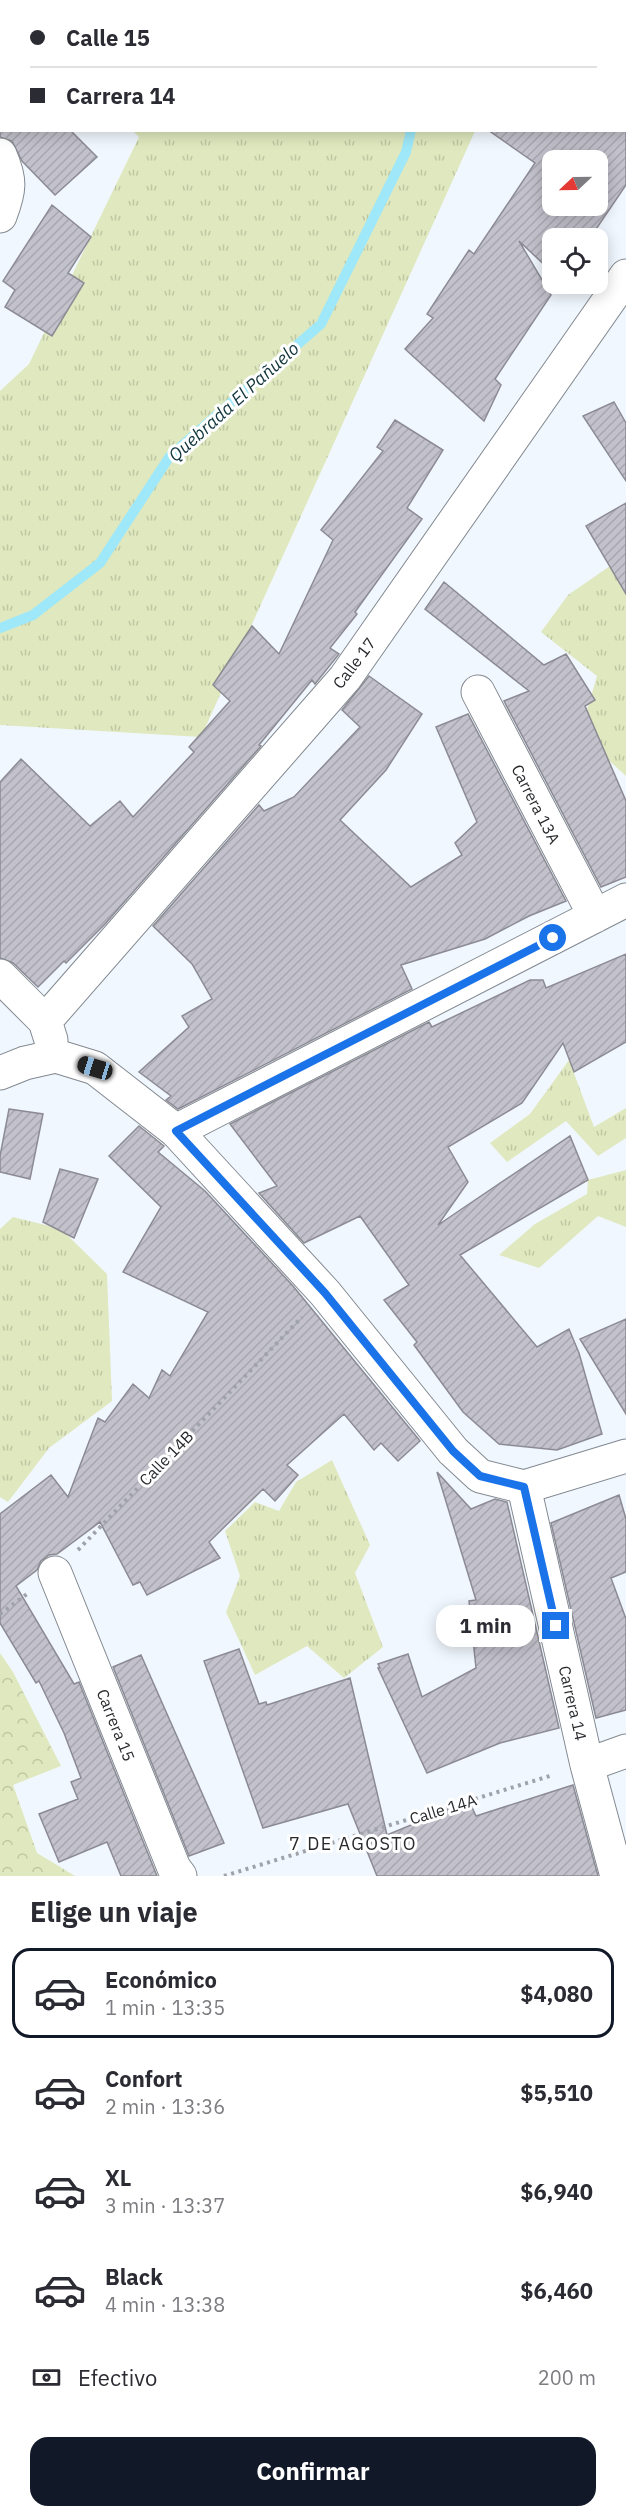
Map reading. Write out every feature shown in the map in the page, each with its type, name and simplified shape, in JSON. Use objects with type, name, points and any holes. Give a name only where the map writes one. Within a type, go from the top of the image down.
[{"type":"street","points":[[0,155],[9,176],[4,206]]},
{"type":"street","name":"Calle 17","points":[[45,1021],[345,678],[626,276]]},
{"type":"street","name":"Carrera 13A","points":[[478,692],[595,916]]},
{"type":"street","points":[[176,1131],[626,900]]},
{"type":"street","points":[[0,976],[45,1021],[56,1056]]},
{"type":"street","points":[[0,1073],[26,1063],[56,1056],[95,1068],[176,1131],[325,1293],[453,1451],[480,1476],[524,1487],[626,1456]]},
{"type":"street","name":"Carrera 14","points":[[524,1487],[587,1765],[617,1876]]},
{"type":"street","name":"Carrera 15","points":[[55,1573],[174,1868],[180,1876]]},
{"type":"street","points":[[587,1765],[626,1751]]},
{"type":"path","name":"Calle 14B","points":[[0,1614],[55,1573],[325,1293]]},
{"type":"path","name":"Calle 14A","points":[[224,1876],[587,1765]]},
{"type":"green space","points":[[134,132],[475,132],[201,737],[0,725],[0,391],[29,364],[139,137]]},
{"type":"green space","points":[[610,566],[626,594],[626,776],[580,734],[597,676],[541,632],[568,595]]},
{"type":"green space","points":[[569,1060],[594,1127],[626,1108],[626,1138],[598,1156],[566,1121],[507,1162],[490,1143],[530,1114]]},
{"type":"green space","points":[[626,1170],[626,1227],[598,1216],[539,1268],[499,1255],[535,1224],[587,1194],[588,1180]]},
{"type":"green space","points":[[13,1217],[61,1229],[107,1274],[112,1401],[49,1448],[8,1502],[0,1497],[0,1229]]},
{"type":"green space","points":[[332,1460],[370,1545],[355,1573],[383,1647],[344,1678],[307,1646],[255,1675],[226,1612],[240,1576],[225,1531],[255,1502],[279,1511],[296,1482]]},
{"type":"green space","points":[[0,1653],[13,1672],[61,1766],[13,1785],[37,1853],[75,1876],[0,1876]]},
{"type":"building","points":[[0,132],[72,132],[97,157],[55,195],[22,161],[12,141],[0,137]]},
{"type":"building","points":[[491,132],[626,132],[626,185],[608,212],[608,150],[542,150],[542,216],[605,216],[597,228],[542,228],[542,263],[519,241],[542,280],[542,294],[551,295],[495,379],[501,385],[484,421],[405,349],[433,318],[427,314],[469,250],[474,254],[535,163]]},
{"type":"building","points":[[52,205],[91,237],[68,273],[84,283],[52,336],[5,307],[15,290],[3,281]]},
{"type":"building","points":[[614,402],[626,423],[626,481],[583,416]]},
{"type":"building","points":[[395,420],[443,450],[407,508],[422,519],[355,612],[357,614],[330,648],[339,654],[315,684],[312,680],[259,745],[261,746],[105,924],[38,987],[13,963],[0,958],[0,782],[21,759],[90,826],[120,801],[133,817],[194,752],[189,747],[230,701],[213,685],[252,626],[279,654],[333,540],[321,530],[383,451],[377,447]]},
{"type":"building","points":[[626,503],[626,594],[586,526]]},
{"type":"building","points":[[444,582],[544,665],[566,654],[595,700],[585,706],[626,801],[626,877],[601,887],[504,701],[529,691],[425,609]]},
{"type":"building","points":[[369,676],[422,714],[386,770],[340,820],[411,887],[462,855],[455,843],[477,822],[436,727],[468,714],[566,901],[529,916],[485,939],[401,965],[412,989],[178,1109],[166,1100],[171,1096],[139,1072],[189,1027],[182,1016],[212,999],[192,964],[153,926],[259,805],[264,811],[294,797],[360,727],[342,710]]},
{"type":"building","points":[[626,954],[626,1042],[574,1072],[563,1043],[522,1103],[448,1147],[468,1182],[438,1225],[570,1136],[588,1180],[460,1255],[537,1347],[569,1329],[579,1353],[602,1434],[557,1450],[499,1444],[463,1412],[414,1345],[417,1342],[384,1300],[409,1285],[360,1216],[304,1243],[259,1193],[277,1186],[230,1124],[429,1022],[432,1027],[530,980],[543,980],[546,988]]},
{"type":"building","points":[[9,1109],[43,1114],[30,1179],[0,1172],[0,1156]]},
{"type":"building","points":[[139,1126],[164,1146],[158,1152],[205,1191],[293,1286],[420,1441],[398,1461],[381,1443],[374,1450],[344,1414],[287,1465],[298,1475],[275,1501],[263,1489],[209,1542],[220,1558],[147,1595],[140,1582],[133,1585],[100,1522],[57,1554],[49,1555],[41,1561],[37,1570],[16,1586],[74,1684],[79,1682],[157,1876],[121,1876],[107,1842],[59,1862],[39,1814],[78,1799],[71,1782],[81,1778],[64,1733],[39,1681],[36,1683],[0,1623],[0,1514],[51,1475],[68,1497],[98,1418],[105,1422],[133,1384],[149,1398],[162,1370],[170,1376],[208,1312],[123,1272],[161,1207],[109,1156]]},
{"type":"building","points":[[60,1169],[98,1179],[74,1238],[43,1222]]},
{"type":"building","points":[[626,1319],[626,1414],[580,1339]]},
{"type":"building","points":[[437,1472],[471,1509],[495,1499],[507,1502],[559,1728],[500,1743],[427,1773],[378,1664],[408,1654],[422,1697],[476,1668],[469,1601],[476,1600]]},
{"type":"building","points":[[619,1495],[626,1519],[626,1572],[611,1578],[626,1619],[626,1710],[596,1718],[551,1523]]},
{"type":"building","points":[[239,1649],[259,1704],[266,1702],[267,1705],[350,1678],[387,1835],[469,1801],[476,1816],[573,1785],[598,1876],[377,1876],[348,1804],[263,1828],[204,1661]]},
{"type":"building","points":[[141,1655],[224,1843],[189,1856],[113,1667]]},
{"type":"waterway","name":"Quebrada El Pañuelo","points":[[0,628],[33,615],[100,563],[170,456],[321,324],[406,152],[411,132]]},
{"type":"district","name":"7 DE AGOSTO","points":[[353,1844]]},
{"type":"route","points":[[553,938],[176,1131],[325,1293],[453,1451],[480,1476],[524,1487],[556,1626]]}]
